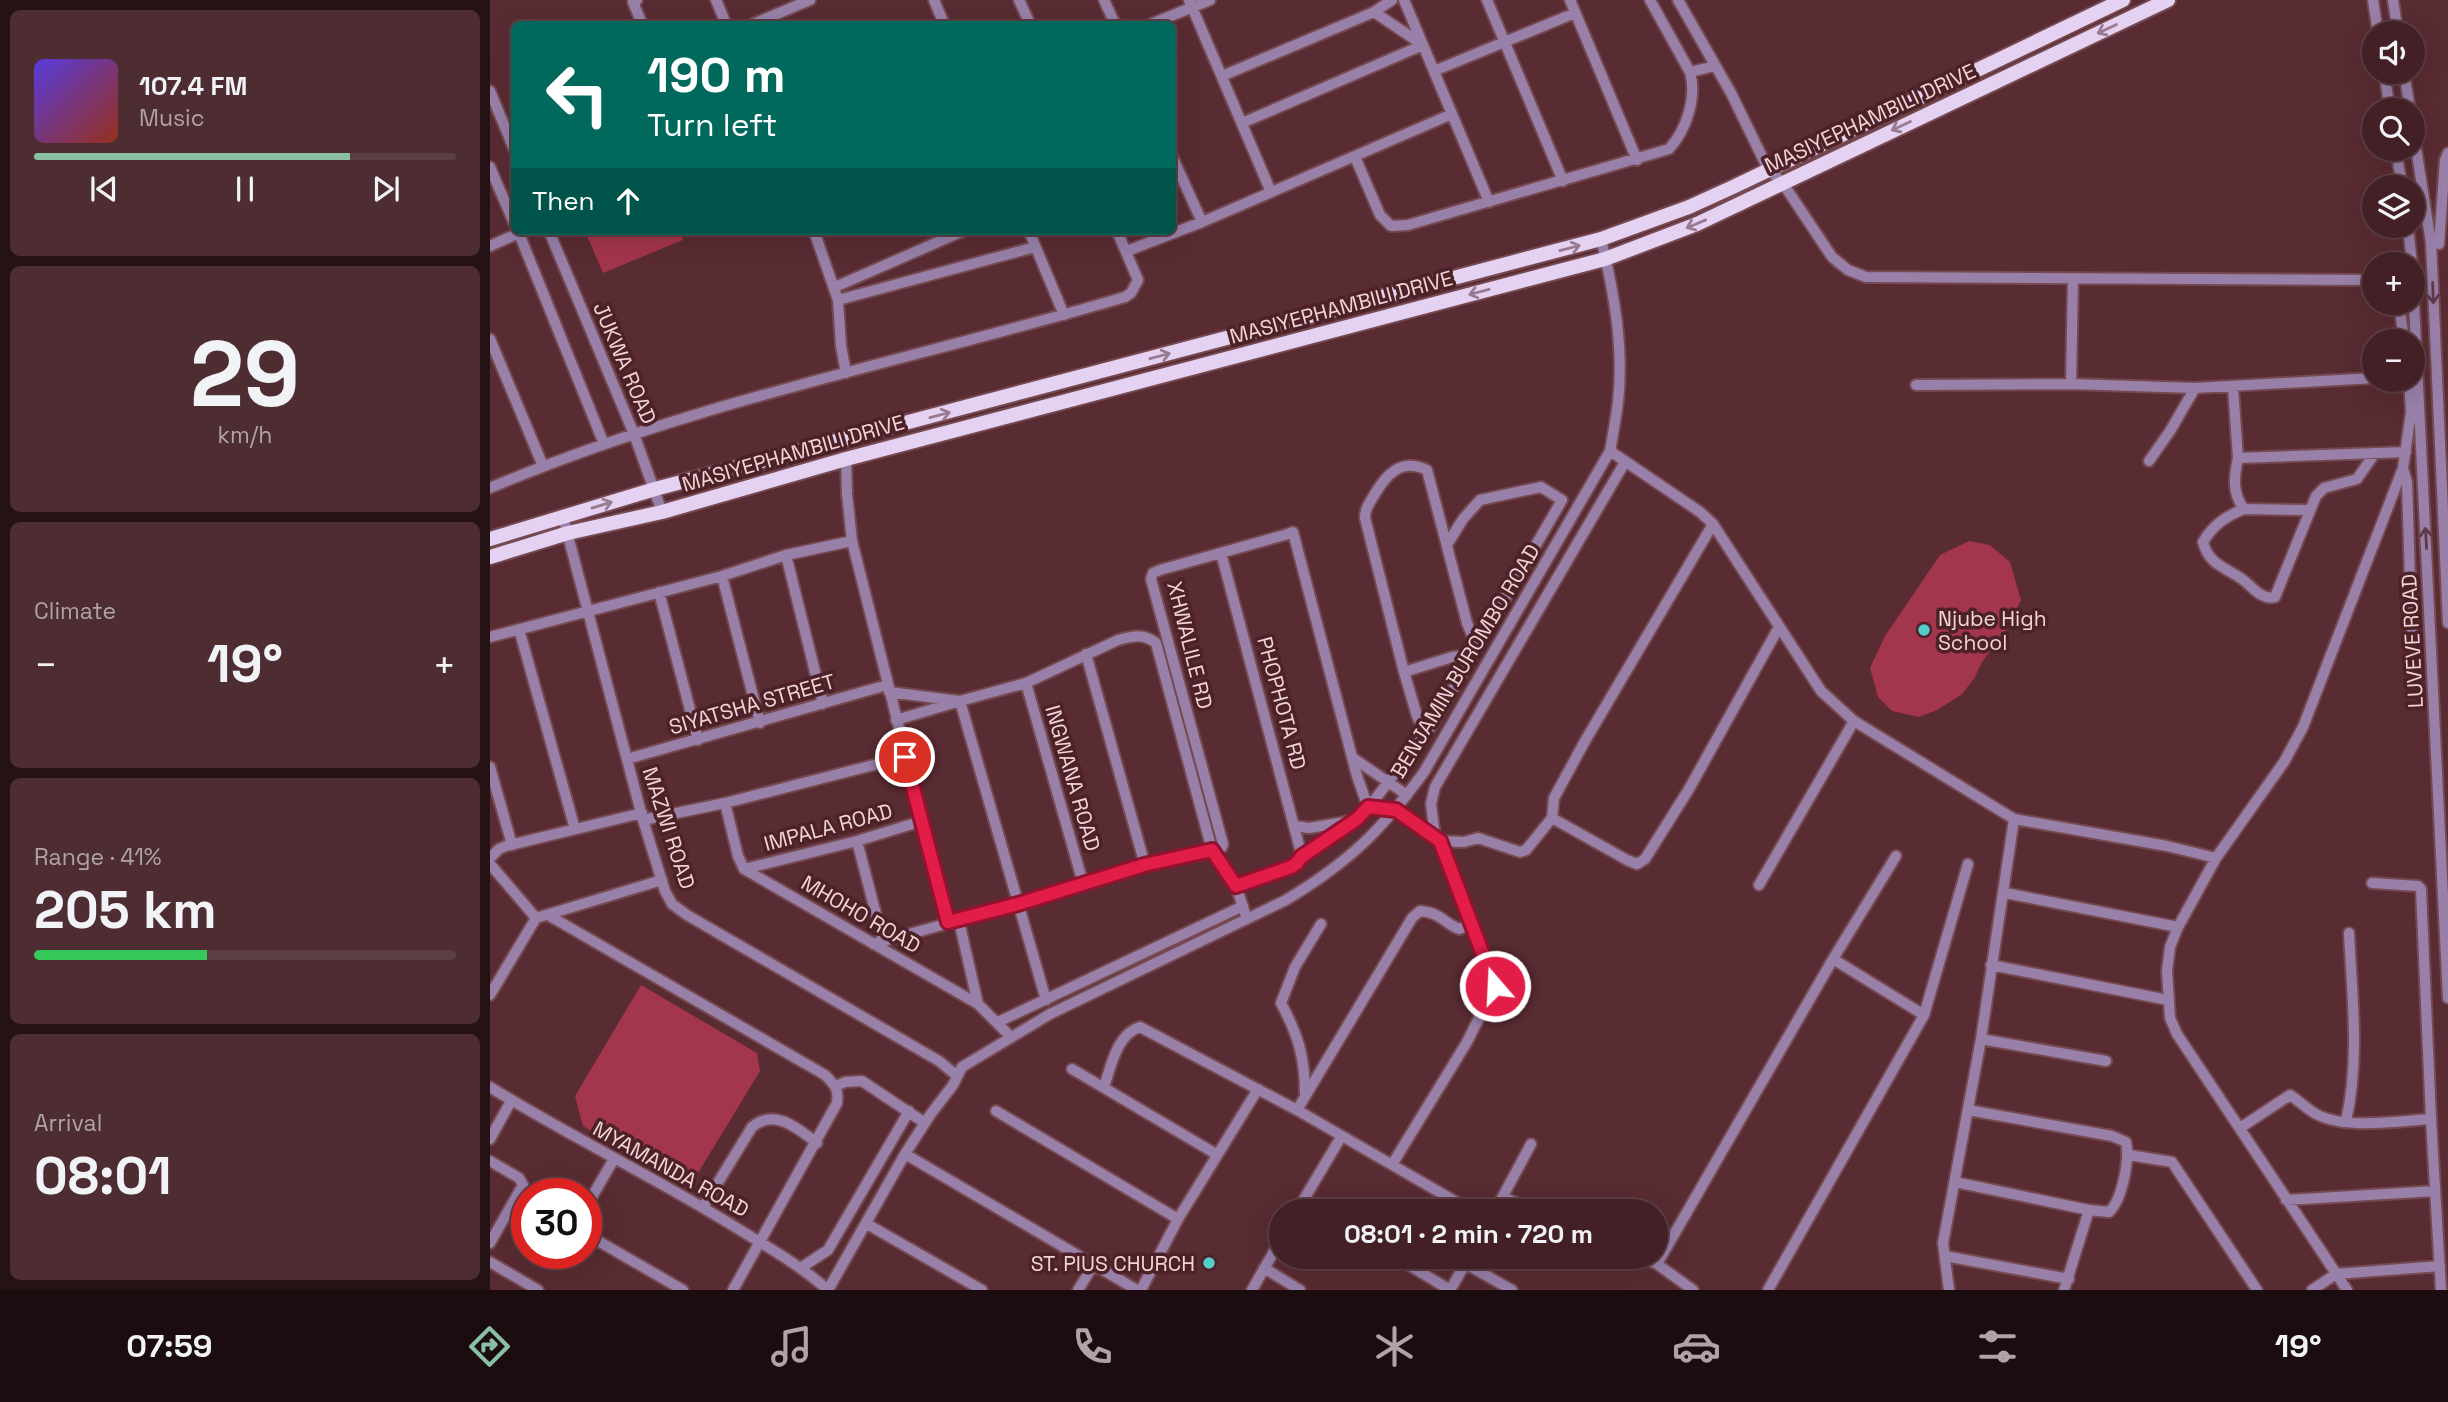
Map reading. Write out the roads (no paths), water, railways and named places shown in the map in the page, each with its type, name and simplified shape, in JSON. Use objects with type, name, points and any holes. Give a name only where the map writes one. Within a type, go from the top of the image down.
[{"type":"main road","name":"MASIYEPHAMBILI DRIVE","points":[[490,539],[655,489],[1601,239],[1689,207],[2123,0]]},
{"type":"main road","name":"MASIYEPHAMBILI DRIVE","points":[[490,557],[568,533],[662,512],[846,459],[1605,258],[1696,224],[2168,0]]},
{"type":"street","points":[[637,0],[633,2],[641,21]]},
{"type":"street","points":[[716,0],[725,21]]},
{"type":"street","points":[[760,21],[810,0]]},
{"type":"street","points":[[934,0],[942,21]]},
{"type":"street","points":[[1019,0],[1029,21]]},
{"type":"street","points":[[1104,0],[1114,21]]},
{"type":"street","points":[[1157,21],[1190,4],[1210,0]]},
{"type":"street","points":[[1222,76],[1374,12],[1392,0]]},
{"type":"street","points":[[1404,0],[1489,202]]},
{"type":"street","points":[[1487,0],[1563,181]]},
{"type":"street","points":[[1570,0],[1637,160]]},
{"type":"street","points":[[1354,157],[1380,215],[1391,226],[1408,226],[1670,149],[1689,109],[1693,84],[1690,72],[1650,0]]},
{"type":"street","points":[[1678,0],[1768,170],[1782,181],[1825,248],[1854,274],[1866,277],[2362,280]]},
{"type":"street","points":[[2373,0],[2376,21]]},
{"type":"street","points":[[2393,0],[2396,21]]},
{"type":"street","points":[[1190,4],[1271,192]]},
{"type":"street","points":[[1374,12],[1423,45]]},
{"type":"street","points":[[1434,71],[1575,13]]},
{"type":"street","points":[[1242,123],[1423,45]]},
{"type":"street","points":[[1690,72],[1715,66]]},
{"type":"street","points":[[490,91],[511,142]]},
{"type":"street","points":[[1176,232],[1452,114]]},
{"type":"street","points":[[2440,244],[2445,215],[2444,164],[2448,153]]},
{"type":"street","name":"LUVEVE ROAD","points":[[2421,161],[2440,244],[2438,444],[2448,623]]},
{"type":"street","points":[[1176,165],[1202,222]]},
{"type":"street","points":[[490,167],[511,215]]},
{"type":"street","points":[[490,246],[511,233]]},
{"type":"street","points":[[519,235],[604,444]]},
{"type":"street","name":"JUKWA ROAD","points":[[551,235],[634,435],[662,512]]},
{"type":"street","points":[[816,235],[838,300],[846,373]]},
{"type":"street","points":[[835,287],[954,235]]},
{"type":"street","points":[[1030,235],[1064,315]]},
{"type":"street","points":[[490,488],[604,444],[733,404],[1125,297],[1131,293],[1138,280],[1120,235]]},
{"type":"street","points":[[1127,251],[1168,235]]},
{"type":"street","name":"BENJAMIN BUROMBO ROAD","points":[[828,1290],[905,1154],[962,1068],[1010,1036],[1050,1014],[1286,900],[1336,868],[1363,845],[1396,810],[1424,772],[1610,451],[1618,400],[1619,359],[1615,306],[1601,239]]},
{"type":"street","points":[[838,300],[1035,247]]},
{"type":"street","points":[[2071,384],[2073,278]]},
{"type":"street","name":"LUVEVE ROAD","points":[[2415,315],[2448,998]]},
{"type":"street","points":[[490,339],[543,466]]},
{"type":"street","points":[[1916,385],[2071,384],[2195,388],[2362,379]]},
{"type":"street","points":[[2233,387],[2238,458],[2235,498],[2244,509]]},
{"type":"street","points":[[2149,461],[2195,388]]},
{"type":"street","points":[[2347,1290],[2177,1034],[2170,1018],[2168,958],[2178,927],[2216,858],[2290,753],[2303,727],[2403,468],[2411,412],[2410,392]]},
{"type":"street","points":[[1610,451],[1700,512],[1713,524],[1821,691],[1854,721],[2014,818],[2167,846],[2216,858]]},
{"type":"street","points":[[2238,458],[2406,452]]},
{"type":"street","points":[[2309,510],[2244,509],[2225,516],[2206,537],[2204,548],[2218,567],[2242,580],[2262,596],[2275,597],[2309,510],[2321,490],[2357,479],[2375,453]]},
{"type":"street","points":[[846,459],[852,541],[922,821],[978,1004]]},
{"type":"street","points":[[1392,1163],[1467,1042],[1495,986],[1437,838],[1431,804],[1435,787],[1625,462]]},
{"type":"street","points":[[1425,733],[1404,672],[1365,514],[1386,475],[1412,466],[1427,470],[1467,623],[1477,647]]},
{"type":"street","points":[[2403,468],[2407,482],[2412,646]]},
{"type":"street","points":[[1236,886],[1281,871],[1357,819],[1368,807],[1437,717],[1562,500],[1541,487],[1480,500],[1463,519],[1448,543]]},
{"type":"street","name":"MAZWI ROAD","points":[[563,517],[643,817],[668,897],[679,910],[939,1061],[956,1075],[962,1068]]},
{"type":"street","points":[[1368,807],[1396,810],[1437,838],[1464,842],[1478,838],[1520,852],[1526,850],[1552,818],[1554,798],[1585,741],[1713,524]]},
{"type":"street","name":"XHWALILE RD","points":[[1212,850],[1223,844],[1151,579],[1153,573],[1160,570],[1293,533],[1361,791],[1368,807]]},
{"type":"street","points":[[490,637],[722,576],[786,555],[852,541]]},
{"type":"street","name":"PHOPHOTA RD","points":[[1221,553],[1295,826],[1299,860]]},
{"type":"street","points":[[786,555],[823,704]]},
{"type":"street","points":[[722,576],[760,723]]},
{"type":"street","points":[[659,592],[698,740]]},
{"type":"street","points":[[1552,818],[1627,860],[1637,863],[1645,859],[1689,789],[1779,627]]},
{"type":"street","points":[[519,629],[575,830]]},
{"type":"street","points":[[896,720],[1026,683],[1118,640],[1135,635],[1150,639],[1156,643],[1212,850],[1236,886],[1247,919]]},
{"type":"street","points":[[1086,654],[1144,865]]},
{"type":"street","points":[[1404,672],[1452,657],[1469,659]]},
{"type":"street","name":"INGWANA ROAD","points":[[1026,683],[1083,883]]},
{"type":"street","points":[[888,689],[960,701]]},
{"type":"street","name":"SIYATSHA STREET","points":[[627,759],[823,704],[888,689]]},
{"type":"street","points":[[960,701],[1046,1000]]},
{"type":"street","points":[[1759,885],[1854,721]]},
{"type":"street","points":[[490,858],[499,849],[512,845],[575,830],[725,803],[905,757]]},
{"type":"street","points":[[1353,758],[1407,795]]},
{"type":"street","points":[[490,767],[493,792],[512,845]]},
{"type":"street","points":[[725,803],[738,856],[744,869]]},
{"type":"street","points":[[1949,1290],[1943,1243],[1981,1040],[1991,965],[2005,893],[2014,818]]},
{"type":"street","points":[[1295,826],[1309,828],[1357,819]]},
{"type":"street","name":"IMPALA ROAD","points":[[744,869],[857,841],[922,821]]},
{"type":"street","points":[[857,841],[878,943],[1144,865],[1212,850]]},
{"type":"street","points":[[1668,1246],[1833,959],[1896,856]]},
{"type":"street","points":[[490,864],[536,918]]},
{"type":"street","points":[[1768,1290],[1924,1015],[1968,864]]},
{"type":"street","name":"MHOHO ROAD","points":[[744,869],[878,943],[978,1004],[1010,1036]]},
{"type":"street","points":[[490,995],[536,918],[662,880]]},
{"type":"street","points":[[2372,883],[2421,888],[2441,1290]]},
{"type":"street","points":[[2005,893],[2178,927]]},
{"type":"street","points":[[998,1022],[1243,906]]},
{"type":"street","points":[[1297,1110],[1412,918],[1420,911],[1429,912],[1439,915],[1459,929],[1471,925]]},
{"type":"street","points":[[548,915],[825,1075],[836,1086],[839,1093],[837,1104],[733,1290]]},
{"type":"street","points":[[1305,1097],[1305,1069],[1288,1013],[1281,1003],[1295,967],[1321,924]]},
{"type":"street","points":[[2346,1121],[2353,1088],[2354,1064],[2349,933]]},
{"type":"street","points":[[1833,959],[1924,1015]]},
{"type":"street","points":[[1991,965],[2168,1000]]},
{"type":"street","points":[[1104,1087],[1119,1045],[1128,1033],[1140,1027],[1297,1110],[1452,1199]]},
{"type":"street","points":[[1981,1040],[2106,1061]]},
{"type":"street","points":[[1072,1069],[1216,1154]]},
{"type":"street","points":[[836,1086],[845,1082],[862,1082],[925,1123]]},
{"type":"street","name":"MYAMANDA ROAD","points":[[490,1087],[703,1207],[803,1267],[828,1290]]},
{"type":"street","points":[[905,1154],[1139,1290],[1216,1154],[1258,1089]]},
{"type":"street","points":[[2240,1128],[2290,1095],[2317,1115],[2346,1121],[2431,1119]]},
{"type":"street","points":[[490,1139],[511,1101]]},
{"type":"street","points":[[1955,1182],[2109,1212],[2115,1206],[2129,1156],[2126,1142],[2112,1136],[1968,1110]]},
{"type":"street","points":[[803,1267],[828,1250],[909,1111]]},
{"type":"street","points":[[996,1111],[1178,1219]]},
{"type":"street","points":[[703,1207],[752,1127],[760,1121],[776,1118],[798,1128],[817,1143]]},
{"type":"street","points":[[1305,1199],[1341,1137]]},
{"type":"street","points":[[1508,1199],[1503,1197],[1531,1144]]},
{"type":"street","points":[[2129,1156],[2172,1162],[2257,1290]]},
{"type":"street","points":[[602,1180],[614,1159]]},
{"type":"street","points":[[490,1161],[517,1178]]},
{"type":"street","points":[[2286,1200],[2435,1191]]},
{"type":"street","points":[[2064,1290],[2070,1279],[2089,1210]]},
{"type":"street","points":[[490,1242],[511,1213]]},
{"type":"street","points":[[867,1224],[982,1290]]},
{"type":"street","points":[[602,1243],[683,1290]]},
{"type":"street","points":[[1944,1256],[2070,1279]]},
{"type":"street","points":[[1252,1290],[1269,1259]]},
{"type":"street","points":[[490,1262],[538,1290]]},
{"type":"street","points":[[1078,1290],[1094,1264]]},
{"type":"street","points":[[2312,1290],[2336,1274],[2440,1266]]},
{"type":"street","points":[[1264,1268],[1300,1290]]},
{"type":"street","points":[[1415,1269],[1450,1290],[1463,1269]]},
{"type":"street","points":[[1481,1269],[1512,1290]]},
{"type":"street","points":[[1663,1269],[1693,1290]]},
{"type":"place","name":"Njube High School","points":[[1924,630]]},
{"type":"place","name":"ST. PIUS CHURCH","points":[[1209,1263]]}]
